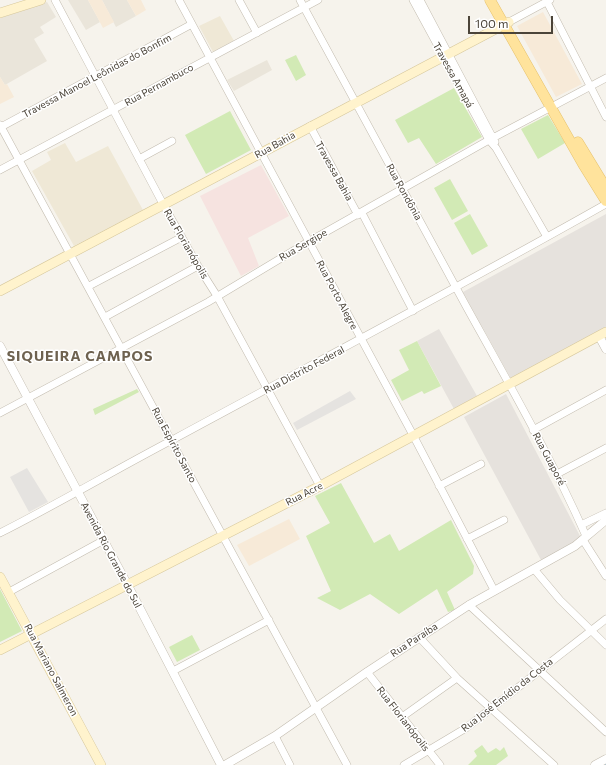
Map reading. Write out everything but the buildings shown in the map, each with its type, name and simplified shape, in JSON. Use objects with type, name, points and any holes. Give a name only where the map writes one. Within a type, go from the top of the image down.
[{"type":"main road","points":[[0,13],[41,0]]},
{"type":"main road","points":[[490,0],[506,23],[606,201]]},
{"type":"main road","points":[[496,0],[506,23]]},
{"type":"main road","name":"Rua Bahia","points":[[0,291],[506,23]]},
{"type":"main road","points":[[553,106],[606,188]]},
{"type":"main road","name":"Rua Acre","points":[[0,650],[320,486],[602,334]]},
{"type":"main road","name":"Rua Mariano Salmeron","points":[[0,577],[32,634],[100,765]]},
{"type":"street","name":"Rua Florianópolis","points":[[55,0],[163,204],[217,296],[320,486]]},
{"type":"street","name":"Rua Porto Alegre","points":[[179,0],[413,435],[494,590]]},
{"type":"street","points":[[239,0],[257,33]]},
{"type":"street","name":"Rua Rondônia","points":[[300,0],[354,103],[509,384]]},
{"type":"street","name":"Rua Pernambuco","points":[[0,170],[318,0]]},
{"type":"street","name":"Travessa Amapá","points":[[413,0],[446,54]]},
{"type":"street","name":"Travessa Amapá","points":[[420,0],[446,54],[496,148],[547,237]]},
{"type":"street","points":[[548,0],[606,117]]},
{"type":"street","name":"Rua Bahia","points":[[506,23],[548,0]]},
{"type":"street","name":"Travessa Manoel Leônidas do Bonfim","points":[[1,126],[192,24]]},
{"type":"street","name":"Rua Sergipe","points":[[0,413],[217,296],[308,242],[492,139],[606,78]]},
{"type":"street","name":"Rua Espírito Santo","points":[[1,126],[89,286],[222,536],[347,765]]},
{"type":"street","name":"Travessa Bahia","points":[[310,126],[413,311]]},
{"type":"street","points":[[139,159],[172,141]]},
{"type":"street","name":"Rua Distrito Federal","points":[[0,533],[413,311],[606,204]]},
{"type":"street","points":[[89,286],[182,237]]},
{"type":"street","points":[[105,317],[198,266]]},
{"type":"street","points":[[602,334],[606,348]]},
{"type":"street","name":"Avenida Rio Grande do Sul","points":[[0,346],[104,540],[221,765]]},
{"type":"street","name":"Rua Guaporé","points":[[509,384],[557,474],[585,538],[606,576]]},
{"type":"street","points":[[533,430],[606,390]]},
{"type":"street","points":[[557,474],[606,448]]},
{"type":"street","points":[[440,486],[481,464]]},
{"type":"street","points":[[581,526],[606,513]]},
{"type":"street","points":[[467,539],[504,520]]},
{"type":"street","name":"Rua Paraíba","points":[[225,765],[274,736],[418,637],[468,605],[534,569],[585,538],[606,520]]},
{"type":"street","points":[[8,592],[104,540]]},
{"type":"street","points":[[534,569],[560,600],[606,645]]},
{"type":"street","points":[[468,605],[606,732]]},
{"type":"street","name":"Rua José Emídio da Costa","points":[[404,765],[454,736],[493,709],[540,670],[592,631],[606,618]]},
{"type":"street","points":[[173,671],[269,620]]},
{"type":"street","points":[[418,637],[457,678],[554,765]]},
{"type":"street","name":"Rua Florianópolis","points":[[367,672],[440,765]]},
{"type":"street","points":[[402,717],[457,678]]},
{"type":"street","points":[[274,736],[290,765]]},
{"type":"street","points":[[595,765],[606,759]]},
{"type":"shaded area","points":[[68,0],[88,0],[100,22],[86,30]]},
{"type":"shaded area","points":[[88,0],[102,0],[114,22],[103,28]]},
{"type":"shaded area","points":[[102,0],[127,0],[136,16],[116,27]]},
{"type":"shaded area","points":[[127,0],[141,0],[146,10],[136,16]]},
{"type":"shaded area","points":[[47,2],[56,17],[40,27],[44,33],[34,39],[47,61],[5,85],[0,77],[0,18]]},
{"type":"shaded area","points":[[543,12],[582,84],[556,97],[517,26]]},
{"type":"shaded area","points":[[220,16],[234,41],[213,52],[199,26]]},
{"type":"shaded area","points":[[267,60],[272,70],[234,91],[227,80]]},
{"type":"shaded area","points":[[0,77],[5,85],[7,84],[14,97],[0,104]]},
{"type":"shaded area","points":[[65,143],[76,162],[108,146],[143,210],[74,246],[32,171],[51,160],[47,152]]},
{"type":"shaded area","points":[[261,165],[289,216],[248,238],[259,266],[241,276],[200,196]]},
{"type":"shaded area","points":[[606,214],[606,328],[511,379],[463,292]]},
{"type":"shaded area","points":[[439,329],[477,396],[454,409],[417,341]]},
{"type":"shaded area","points":[[350,391],[356,399],[297,430],[293,423]]},
{"type":"shaded area","points":[[506,394],[580,536],[576,542],[541,560],[464,417]]},
{"type":"shaded area","points":[[27,468],[48,502],[29,512],[10,477]]},
{"type":"shaded area","points":[[289,519],[300,539],[249,566],[237,545]]},
{"type":"green space","points":[[296,55],[306,75],[296,81],[285,60]]},
{"type":"green space","points":[[454,88],[482,137],[436,164],[419,138],[408,143],[395,120]]},
{"type":"green space","points":[[230,111],[251,150],[206,174],[185,135]]},
{"type":"green space","points":[[548,115],[565,143],[538,159],[521,129]]},
{"type":"green space","points":[[450,179],[468,211],[452,220],[434,188]]},
{"type":"green space","points":[[470,214],[488,246],[472,255],[454,223]]},
{"type":"green space","points":[[417,341],[441,386],[424,394],[422,391],[402,401],[391,380],[409,370],[399,350]]},
{"type":"green space","points":[[137,389],[139,392],[95,415],[93,409]]},
{"type":"green space","points":[[341,483],[374,543],[390,534],[399,551],[451,520],[474,566],[473,574],[447,592],[455,610],[448,612],[437,589],[399,614],[370,594],[340,610],[317,598],[331,591],[306,536],[330,523],[315,496]]},
{"type":"green space","points":[[0,589],[22,631],[0,642]]},
{"type":"green space","points":[[192,635],[200,650],[177,662],[169,647]]},
{"type":"green space","points":[[482,745],[488,753],[496,748],[500,751],[504,747],[508,756],[496,765],[468,765],[477,756],[474,751]]},
{"type":"district","name":"SIQUEIRA CAMPOS","points":[[80,356]]}]
